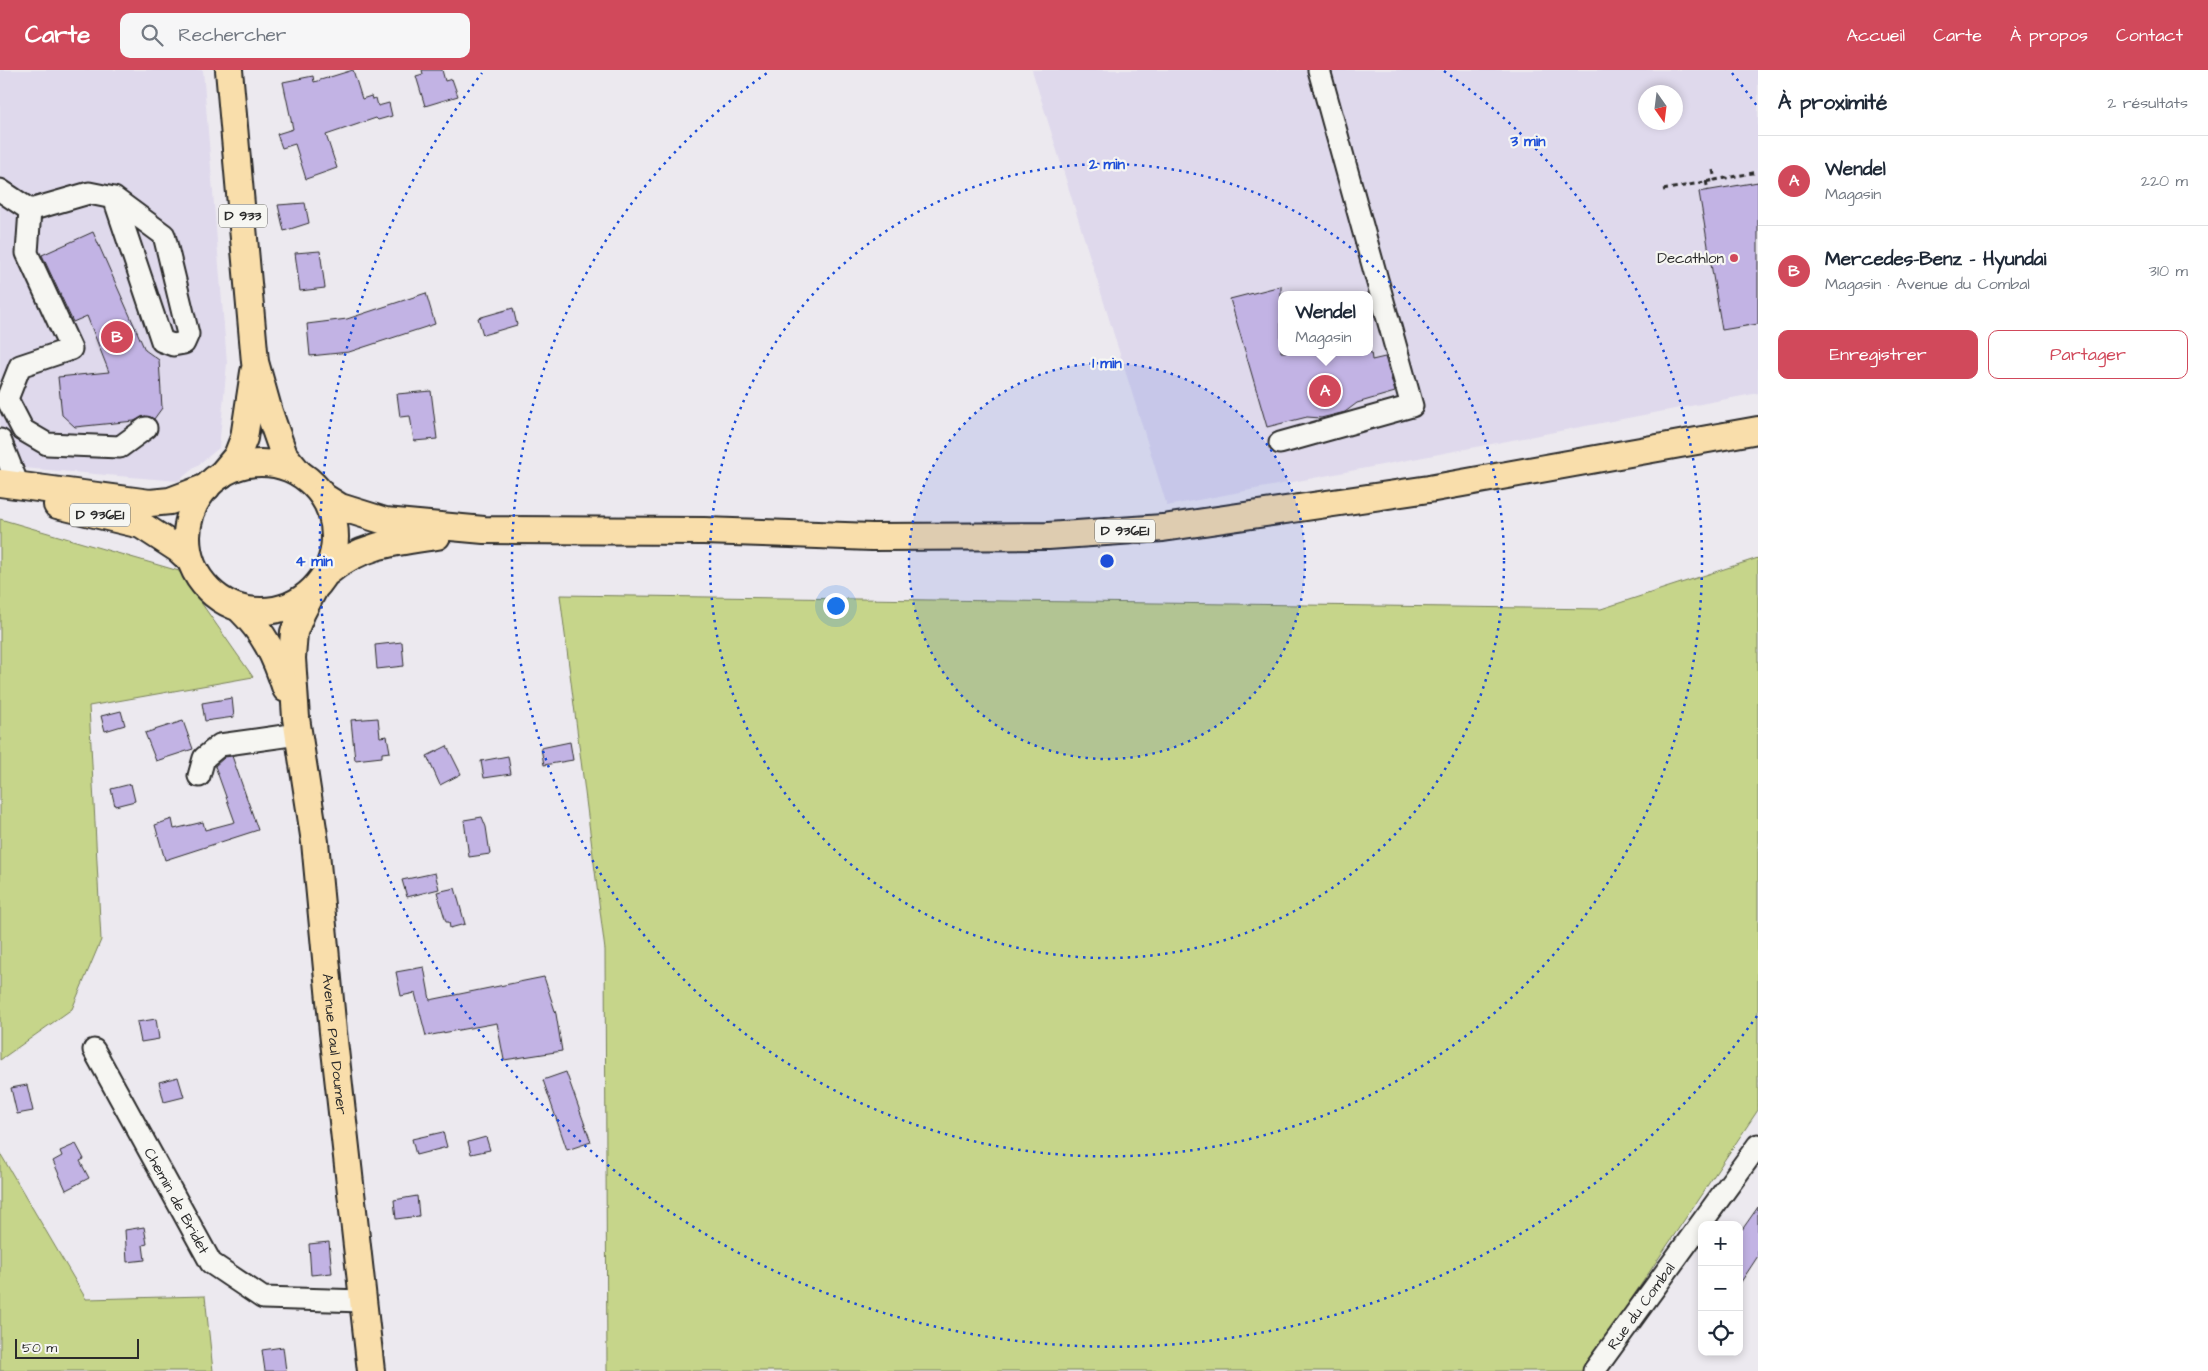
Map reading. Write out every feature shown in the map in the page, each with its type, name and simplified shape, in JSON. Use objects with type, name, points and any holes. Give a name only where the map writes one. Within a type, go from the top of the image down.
[{"type":"main road","name":"D 933","points":[[229,70],[255,362],[269,412],[284,455],[299,473]]},
{"type":"main road","name":"D 933","points":[[214,481],[237,456],[244,438],[255,362]]},
{"type":"main road","name":"D 936E1","points":[[324,498],[340,507],[385,521],[484,530],[704,531],[872,537],[1048,536],[1153,529],[1429,489],[1758,430]]},
{"type":"main road","points":[[297,726],[292,658],[294,632],[302,612],[320,581],[335,547],[334,521],[324,498],[313,484],[299,473],[280,466],[260,464],[240,466],[214,481],[196,503],[189,521],[187,541],[190,560],[201,581],[218,598],[240,608],[259,612],[279,610],[297,603],[320,581]]},
{"type":"main road","name":"D 936E1","points":[[6,487],[150,503],[170,501],[214,481]]},
{"type":"main road","name":"D 936E1","points":[[6,487],[44,502],[141,525],[178,549],[190,560]]},
{"type":"main road","name":"D 936E1","points":[[320,581],[344,559],[385,544],[484,530]]},
{"type":"main road","points":[[240,608],[266,639],[276,660],[297,726]]},
{"type":"main road","name":"Avenue Paul Doumer","points":[[297,726],[314,842],[332,1032],[371,1371]]},
{"type":"street","points":[[1280,442],[1412,406],[1319,70]]},
{"type":"street","points":[[0,190],[30,210],[89,193],[114,198],[164,235],[188,334],[184,343],[173,346],[162,341],[114,198]]},
{"type":"street","points":[[30,210],[27,253],[72,349],[20,366],[8,399],[24,430],[47,444],[120,447],[146,428]]},
{"type":"street","points":[[0,440],[6,487]]},
{"type":"street","points":[[199,776],[204,758],[220,745],[297,726]]},
{"type":"street","name":"Chemin de Bridet","points":[[94,1050],[211,1263],[263,1298],[363,1301]]},
{"type":"street","name":"Rue du Combal","points":[[1594,1371],[1758,1145]]},
{"type":"path","points":[[1713,170],[1715,180]]},
{"type":"path","points":[[1662,190],[1758,172]]},
{"type":"path","points":[[1706,182],[1708,190]]},
{"type":"shaded area","points":[[0,70],[203,70],[227,363],[219,448],[178,481],[0,466]]},
{"type":"shaded area","points":[[1032,70],[1758,70],[1758,393],[1167,506]]},
{"type":"green space","points":[[0,519],[179,571],[253,677],[89,706],[101,940],[72,1009],[0,1060]]},
{"type":"green space","points":[[1758,558],[1758,1110],[1583,1371],[607,1371],[605,950],[560,595],[1601,609]]},
{"type":"green space","points":[[0,1153],[86,1299],[205,1296],[213,1371],[0,1371]]},
{"type":"building","points":[[353,70],[362,99],[371,96],[372,99],[376,98],[378,106],[389,103],[392,116],[378,120],[376,118],[326,135],[337,168],[306,179],[295,144],[282,148],[277,134],[293,129],[283,82],[313,76],[314,82]]},
{"type":"building","points":[[422,70],[442,70],[445,81],[452,79],[458,96],[425,106],[416,76],[423,74]]},
{"type":"building","name":"Decathlon","points":[[1758,182],[1758,324],[1722,330],[1699,192]]},
{"type":"building","points":[[305,203],[309,223],[284,231],[278,205]]},
{"type":"building","points":[[93,232],[145,350],[159,360],[162,408],[154,419],[145,416],[134,421],[75,427],[62,415],[58,377],[109,372],[87,316],[73,322],[42,255]]},
{"type":"building","points":[[320,251],[325,288],[300,291],[295,253]]},
{"type":"building","points":[[1281,286],[1281,291],[1278,291],[1278,356],[1372,356],[1372,360],[1385,357],[1395,392],[1357,403],[1345,412],[1321,418],[1307,417],[1267,427],[1230,299]]},
{"type":"building","points":[[426,293],[435,324],[349,352],[310,356],[307,324],[347,319]]},
{"type":"building","points":[[513,308],[517,325],[483,335],[478,318]]},
{"type":"building","points":[[431,391],[437,439],[414,441],[410,416],[400,417],[397,394]]},
{"type":"building","points":[[402,642],[404,666],[377,669],[375,645]]},
{"type":"building","points":[[232,698],[234,717],[205,721],[202,703]]},
{"type":"building","points":[[121,711],[125,725],[105,731],[101,716]]},
{"type":"building","points":[[378,718],[380,737],[387,736],[390,752],[382,753],[382,757],[355,760],[351,720]]},
{"type":"building","points":[[183,721],[193,749],[156,761],[145,733]]},
{"type":"building","points":[[570,742],[573,760],[544,765],[541,748]]},
{"type":"building","points":[[447,746],[461,774],[440,785],[427,756]]},
{"type":"building","points":[[232,756],[258,830],[165,860],[155,825],[172,819],[174,829],[203,822],[205,830],[235,822],[215,766],[225,757]]},
{"type":"building","points":[[508,756],[511,774],[484,778],[481,761]]},
{"type":"building","points":[[131,784],[135,801],[115,806],[111,789]]},
{"type":"building","points":[[482,817],[486,827],[490,854],[469,857],[464,820]]},
{"type":"building","points":[[435,873],[439,889],[407,897],[402,880]]},
{"type":"building","points":[[455,888],[465,924],[450,928],[449,922],[446,922],[437,892]]},
{"type":"building","points":[[424,967],[430,1000],[544,977],[556,1014],[562,1051],[504,1060],[497,1023],[426,1036],[415,993],[401,996],[396,972]]},
{"type":"building","points":[[156,1019],[159,1039],[141,1042],[137,1022]]},
{"type":"building","points":[[566,1072],[591,1142],[567,1150],[543,1080]]},
{"type":"building","points":[[178,1077],[184,1097],[164,1102],[159,1082]]},
{"type":"building","points":[[27,1085],[33,1111],[17,1114],[11,1088]]},
{"type":"building","points":[[443,1132],[447,1147],[416,1155],[412,1139]]},
{"type":"building","points":[[486,1137],[490,1150],[471,1154],[468,1142]]},
{"type":"building","points":[[76,1144],[84,1159],[80,1161],[89,1178],[66,1190],[53,1161],[62,1156],[60,1151]]},
{"type":"building","points":[[417,1196],[419,1216],[396,1219],[394,1200]]},
{"type":"building","points":[[1758,1207],[1758,1256],[1743,1279],[1743,1266],[1743,1228]]},
{"type":"building","points":[[144,1227],[147,1244],[143,1245],[145,1260],[127,1262],[125,1230]]},
{"type":"building","points":[[329,1242],[332,1273],[311,1275],[309,1244]]},
{"type":"building","points":[[283,1347],[286,1371],[265,1371],[262,1350]]},
{"type":"place","name":"Decathlon","points":[[1734,258]]},
{"type":"place","name":"Mercedes-Benz - Hyundai","points":[[117,337]]},
{"type":"place","name":"Wendel","points":[[1325,391]]}]
